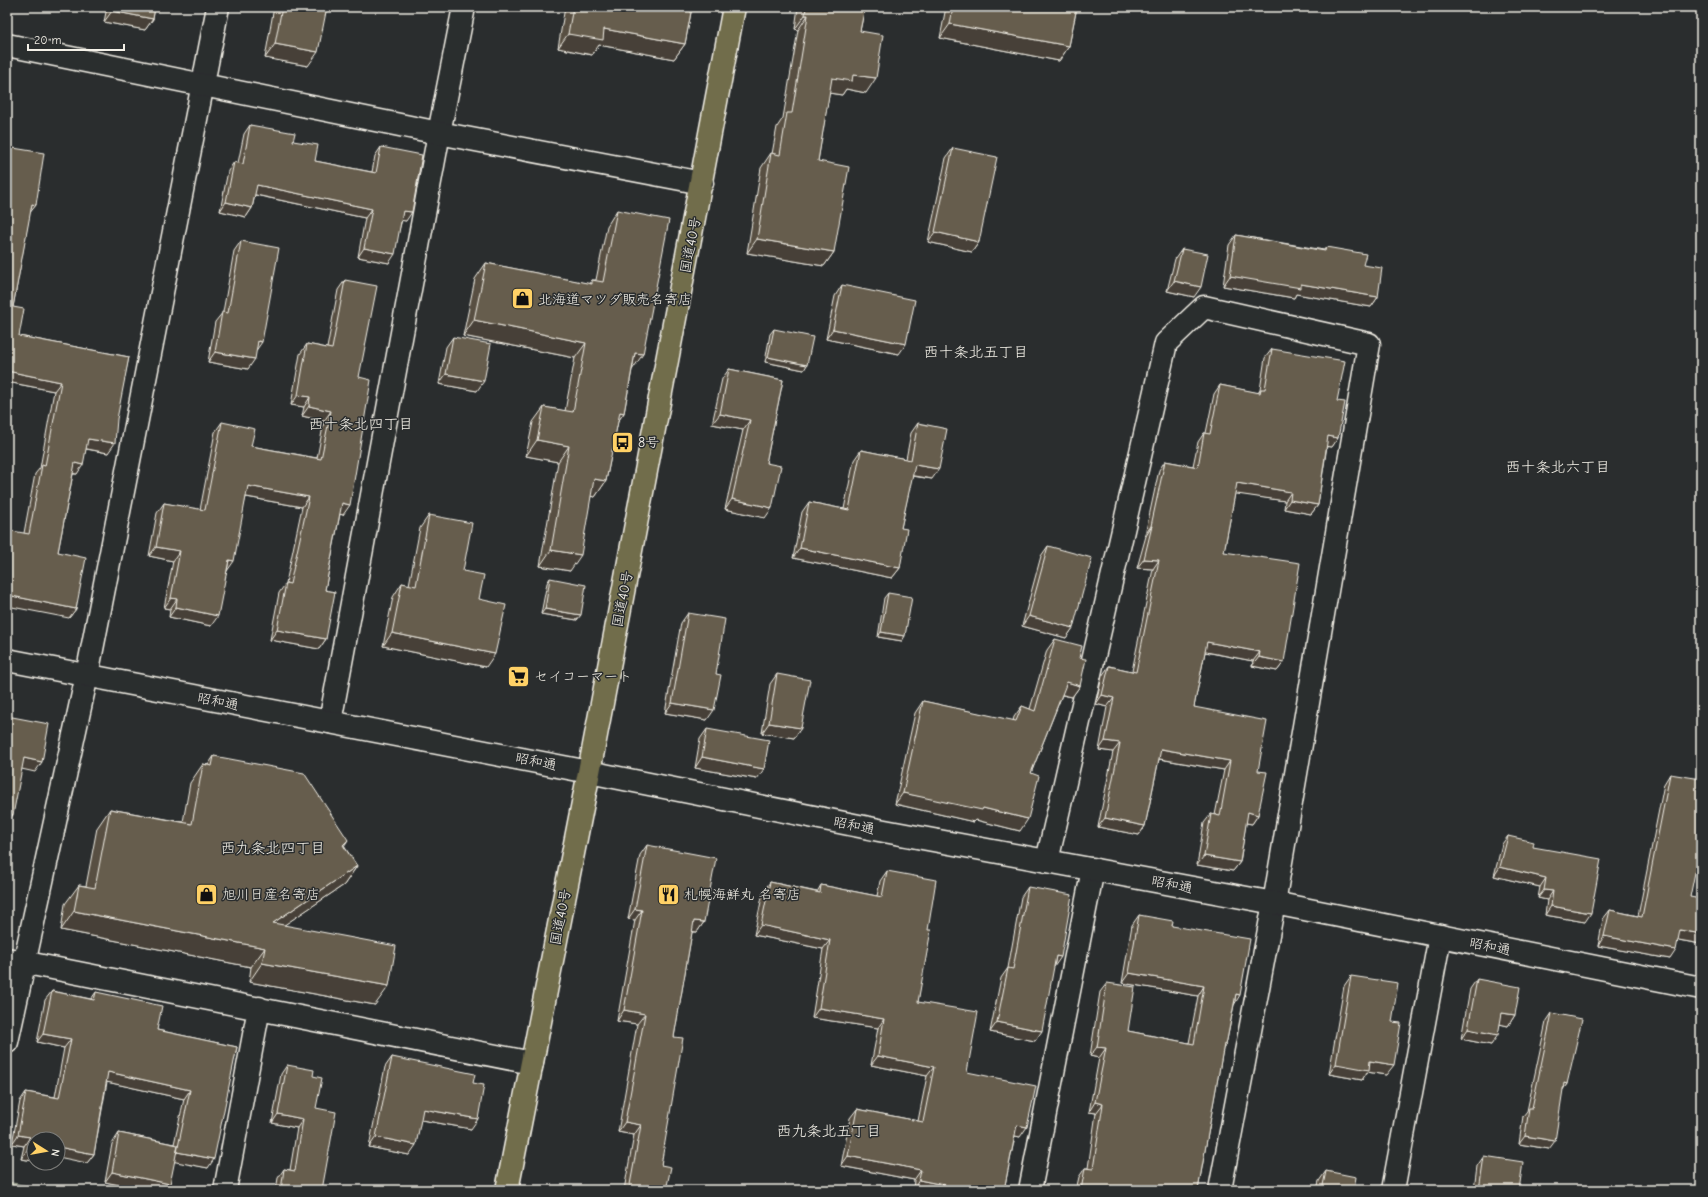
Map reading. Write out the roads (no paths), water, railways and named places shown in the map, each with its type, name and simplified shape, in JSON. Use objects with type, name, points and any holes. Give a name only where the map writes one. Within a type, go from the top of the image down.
[{"type":"highway","name":"国道40号","points":[[507,1190],[589,772],[702,183],[734,7]]},
{"type":"street","points":[[7,1042],[15,960],[87,675],[218,7]]},
{"type":"street","points":[[330,722],[439,133],[464,7]]},
{"type":"street","points":[[7,45],[439,133],[702,183]]},
{"type":"street","points":[[1047,861],[1166,343],[1204,307],[1369,344],[1274,903],[1220,1190]]},
{"type":"street","name":"昭和通","points":[[7,660],[589,772],[879,830],[1274,903],[1701,988]]},
{"type":"street","points":[[1030,1190],[1093,869]]},
{"type":"street","points":[[1393,1190],[1440,936]]},
{"type":"street","points":[[15,960],[532,1063]]},
{"type":"street","points":[[225,1190],[259,1008]]},
{"type":"place","name":"北海道マツダ販売名寄店","points":[[523,299]]},
{"type":"place","name":"8号","points":[[622,442]]},
{"type":"place","name":"セイコーマート","points":[[519,676]]},
{"type":"place","name":"旭川日産名寄店","points":[[207,894]]},
{"type":"place","name":"札幌海鮮丸 名寄店","points":[[668,894]]},
{"type":"district","name":"西十条北五丁目","points":[[976,352]]},
{"type":"district","name":"西十条北四丁目","points":[[361,424]]},
{"type":"district","name":"西十条北六丁目","points":[[1558,467]]},
{"type":"district","name":"西九条北四丁目","points":[[273,848]]},
{"type":"district","name":"西九条北五丁目","points":[[829,1131]]}]
